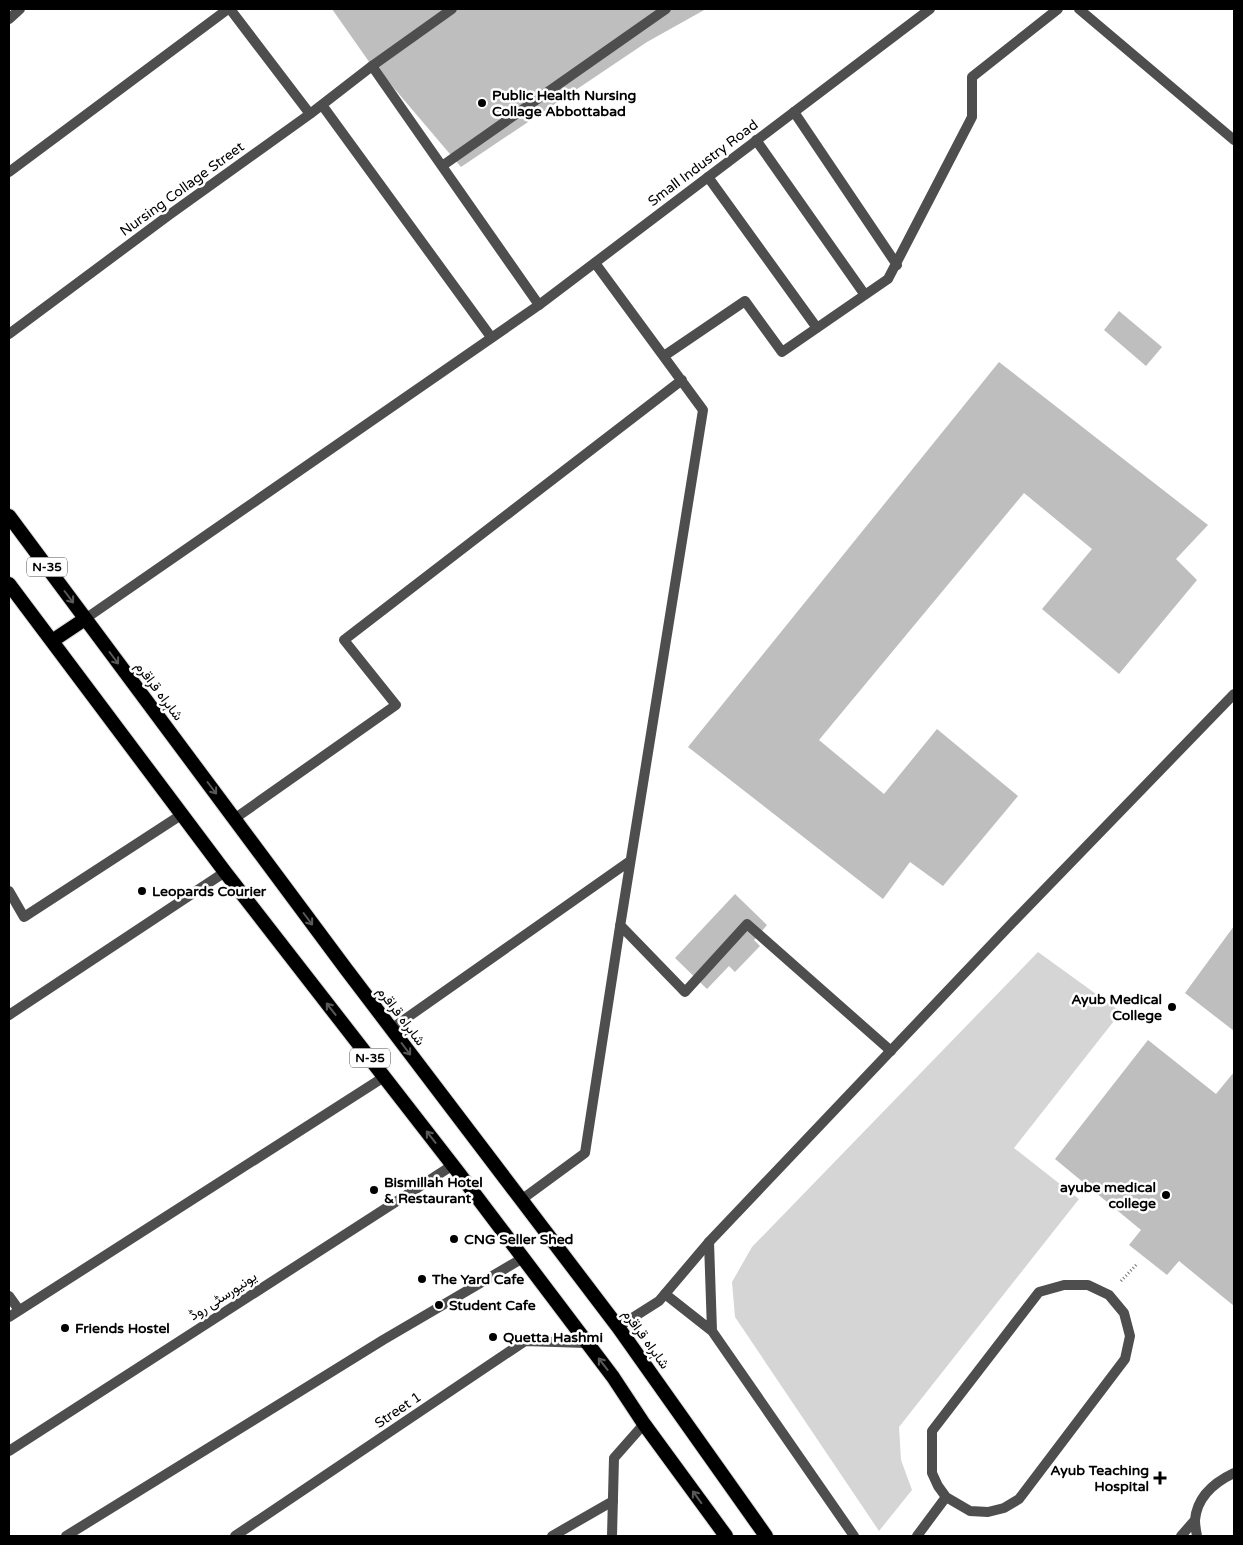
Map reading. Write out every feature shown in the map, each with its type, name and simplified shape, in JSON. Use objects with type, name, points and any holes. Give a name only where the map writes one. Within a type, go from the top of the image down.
[{"type":"highway","name":"شاہراہ قراقرم","points":[[9,516],[391,1029],[618,1327],[766,1536]]},
{"type":"highway","name":"N-35","points":[[9,584],[225,872],[453,1165],[613,1377],[644,1424],[726,1536]]},
{"type":"highway","points":[[52,642],[85,619]]},
{"type":"street","points":[[9,18],[20,9]]},
{"type":"street","points":[[9,172],[229,9],[310,114]]},
{"type":"street","name":"Nursing Collage Street","points":[[9,334],[168,215],[310,114],[372,66],[452,9]]},
{"type":"street","points":[[442,166],[666,9]]},
{"type":"street","name":"Small Industry Road","points":[[85,619],[539,305],[930,9]]},
{"type":"street","points":[[664,356],[745,301],[782,352],[888,279],[897,265],[972,117],[972,77],[1058,9]]},
{"type":"street","points":[[1078,9],[1234,140]]},
{"type":"street","points":[[372,66],[539,305]]},
{"type":"street","points":[[322,105],[491,337]]},
{"type":"street","points":[[794,112],[897,265]]},
{"type":"street","points":[[756,140],[865,295]]},
{"type":"street","points":[[708,177],[817,328]]},
{"type":"street","points":[[521,1200],[585,1153],[630,861],[704,410],[595,263]]},
{"type":"street","points":[[234,819],[396,705],[344,640],[682,380]]},
{"type":"street","points":[[618,1327],[659,1301],[709,1242],[1234,694]]},
{"type":"street","points":[[9,891],[24,917],[182,815]]},
{"type":"street","points":[[391,1029],[630,861]]},
{"type":"street","points":[[9,1015],[225,872]]},
{"type":"street","points":[[620,925],[685,992],[747,924],[891,1051]]},
{"type":"street","points":[[9,1317],[384,1077]]},
{"type":"street","name":"یونیورسٹی روڈ","points":[[9,1451],[453,1165]]},
{"type":"street","points":[[709,1242],[712,1330]]},
{"type":"street","points":[[66,1536],[383,1340],[523,1258]]},
{"type":"street","points":[[1064,1285],[1088,1285],[1109,1295],[1124,1313],[1130,1336],[1125,1360],[1019,1499],[1004,1508],[988,1512],[970,1511],[946,1497],[932,1473],[932,1431],[1039,1292],[1064,1285]]},
{"type":"street","points":[[665,1294],[712,1330],[854,1536]]},
{"type":"street","points":[[9,1296],[19,1310]]},
{"type":"street","name":"Street 1","points":[[234,1536],[525,1341],[586,1343]]},
{"type":"street","points":[[612,1536],[614,1458],[644,1424]]},
{"type":"street","points":[[1181,1536],[1195,1520],[1203,1498],[1218,1481],[1234,1473]]},
{"type":"street","points":[[917,1536],[946,1497]]},
{"type":"street","points":[[552,1536],[613,1500]]},
{"type":"street","points":[[1195,1520],[1197,1536]]},
{"type":"shaded area","points":[[1038,952],[1121,1012],[1014,1148],[1079,1199],[899,1427],[901,1460],[912,1490],[879,1531],[735,1317],[732,1282],[752,1247]]},
{"type":"building","name":"Public Health Nursing Collage Abbottabad","points":[[332,9],[706,9],[647,42],[461,167],[387,80],[372,66]]},
{"type":"building","points":[[1119,311],[1162,347],[1146,366],[1104,330]]},
{"type":"building","points":[[999,362],[1208,525],[1176,559],[1197,580],[1119,674],[1042,609],[1092,549],[1024,493],[819,740],[884,794],[937,729],[1018,796],[943,886],[910,862],[883,899],[688,747]]},
{"type":"building","points":[[735,894],[767,925],[754,940],[760,946],[735,972],[729,966],[707,989],[675,958]]},
{"type":"building","points":[[1234,926],[1234,1031],[1185,993]]},
{"type":"building","name":"ayube medical college","points":[[1148,1040],[1216,1094],[1234,1072],[1234,1306],[1179,1261],[1167,1275],[1129,1245],[1141,1230],[1055,1159]]},
{"type":"place","name":"Public Health Nursing Collage Abbottabad","points":[[482,103]]},
{"type":"place","name":"Leopards Courier","points":[[142,891]]},
{"type":"place","name":"Ayub Medical College","points":[[1172,1007]]},
{"type":"place","name":"Bismillah Hotel & Restaurant","points":[[374,1190]]},
{"type":"place","name":"ayube medical college","points":[[1166,1195]]},
{"type":"place","name":"CNG Seller Shed","points":[[454,1239]]},
{"type":"place","name":"The Yard Cafe","points":[[422,1279]]},
{"type":"place","name":"Student Cafe","points":[[439,1305]]},
{"type":"place","name":"Friends Hostel","points":[[65,1328]]},
{"type":"place","name":"Quetta Hashmi","points":[[493,1337]]},
{"type":"place","name":"Ayub Teaching Hospital","points":[[1160,1478]]}]
